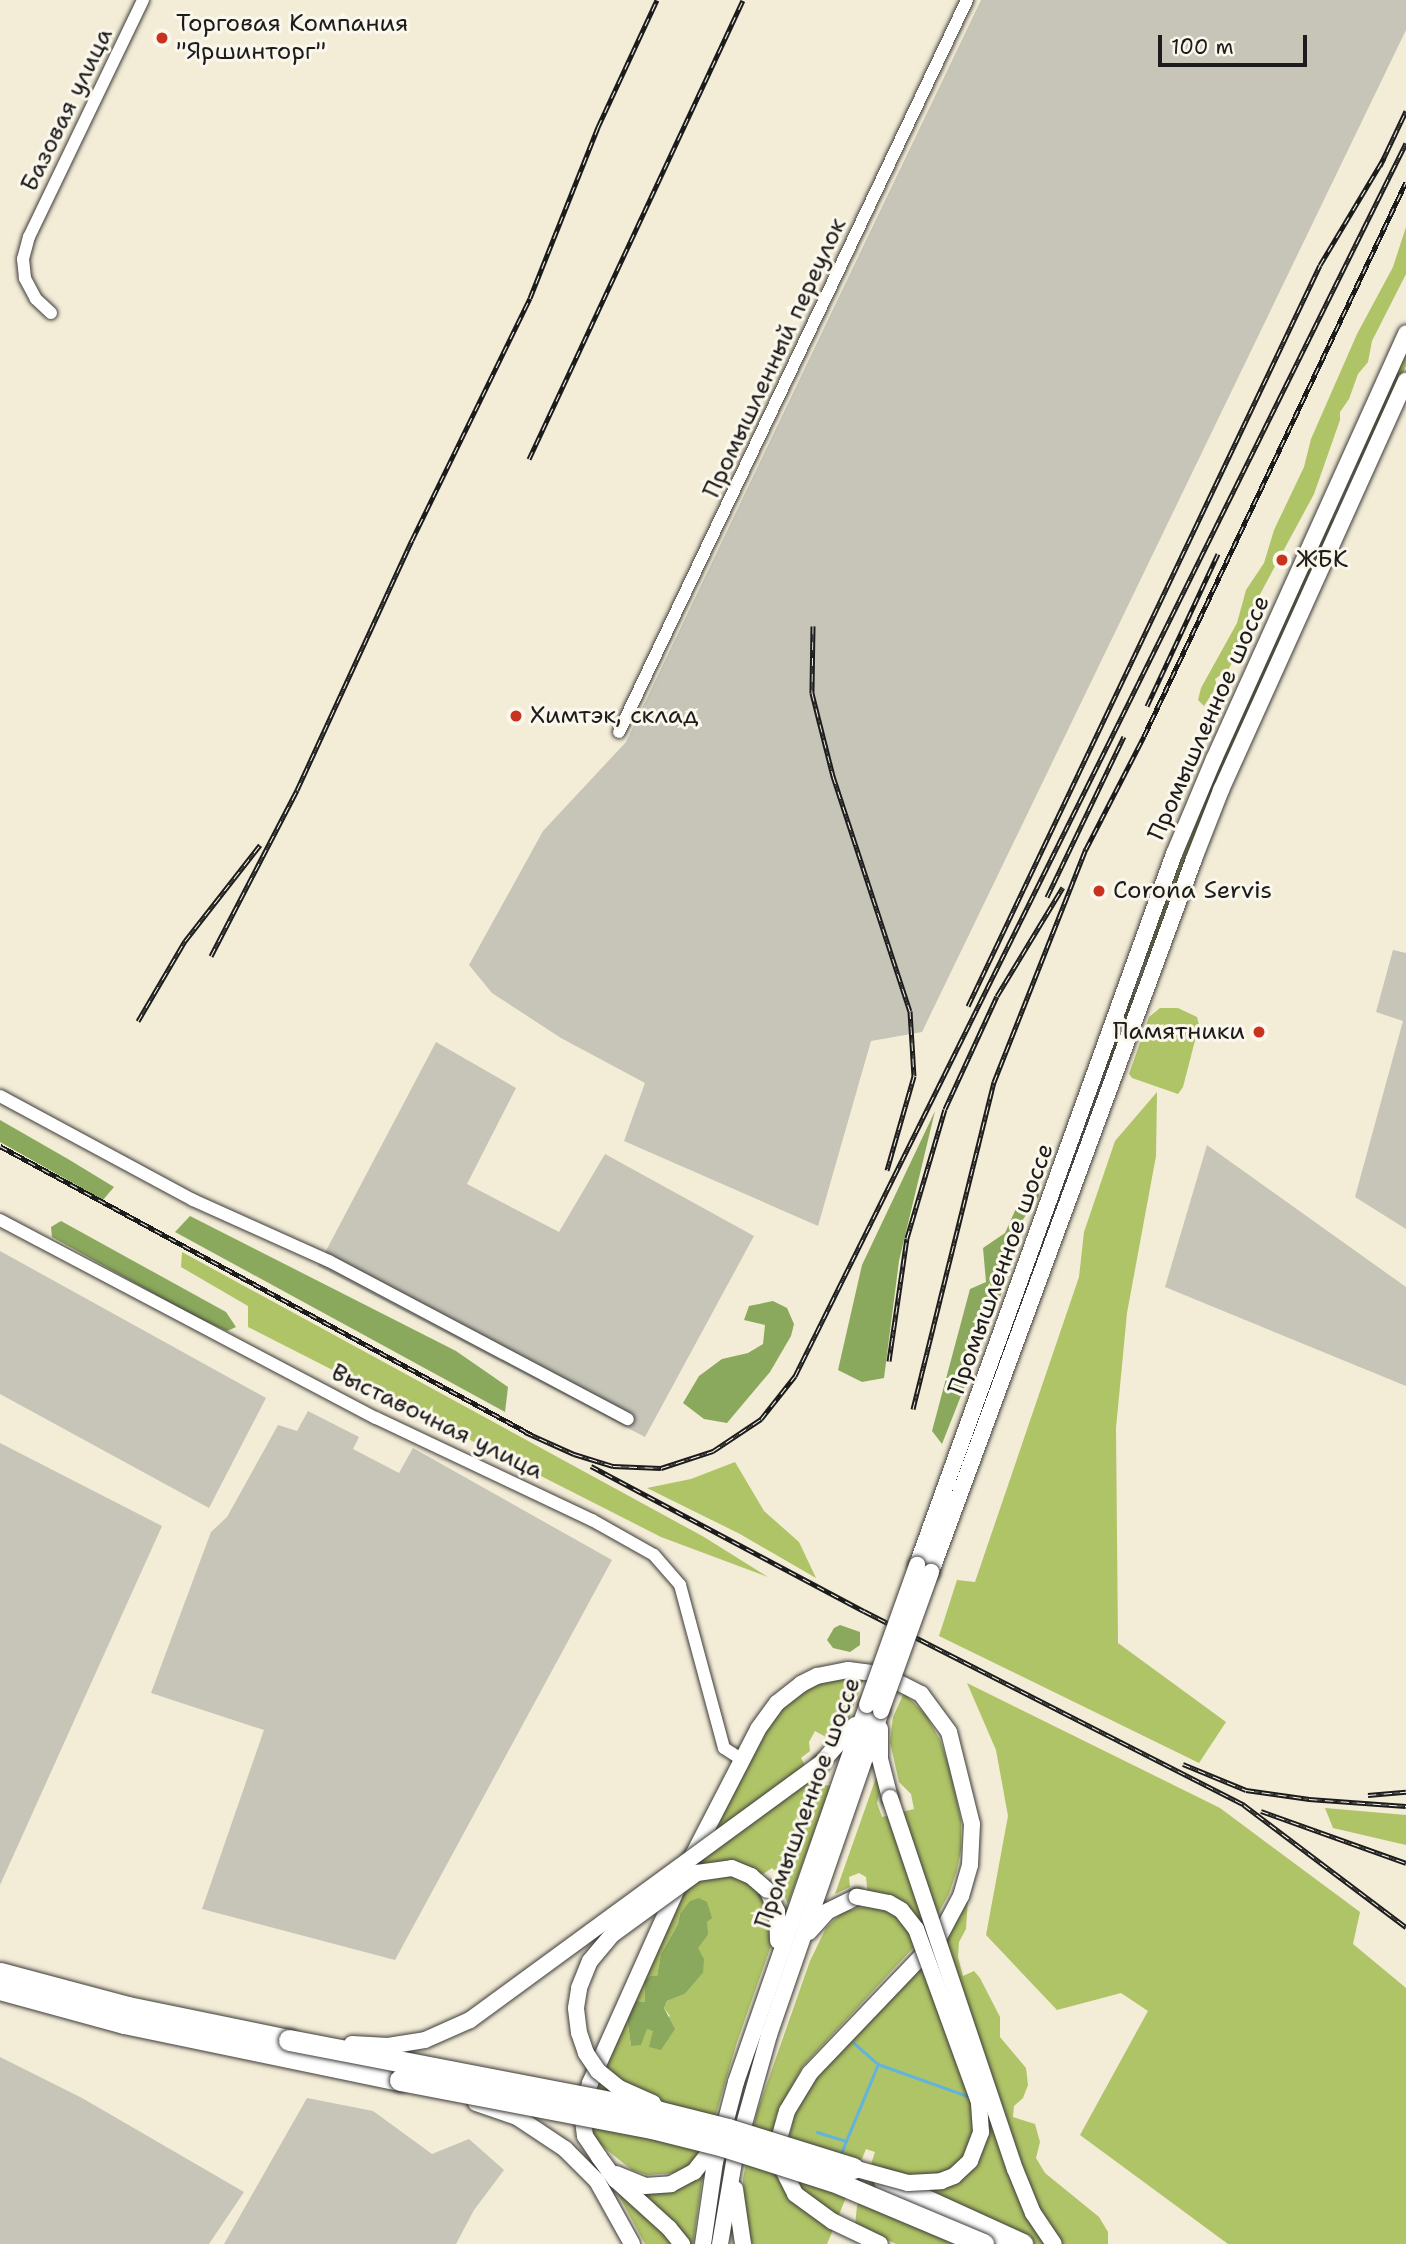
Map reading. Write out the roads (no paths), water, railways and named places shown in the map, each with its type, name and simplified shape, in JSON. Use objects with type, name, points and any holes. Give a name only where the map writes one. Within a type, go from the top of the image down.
[{"type":"highway","points":[[0,1973],[128,2007],[727,2125],[853,2168],[1021,2244]]},
{"type":"highway","points":[[0,1989],[124,2023],[400,2080],[604,2118],[723,2146],[833,2181],[984,2244]]},
{"type":"main road","name":"Промышленное шоссе","points":[[703,2244],[727,2125],[771,1974],[874,1708],[1127,983],[1214,759],[1406,333]]},
{"type":"main road","name":"Промышленное шоссе","points":[[924,1568],[1221,790],[1406,381]]},
{"type":"main road","points":[[1339,480],[1357,488]]},
{"type":"main road","points":[[1127,983],[1146,990]]},
{"type":"main road","points":[[682,2244],[606,2166],[585,2136],[582,2112],[584,2098],[707,1823],[766,1716],[788,1693],[817,1676],[848,1670],[882,1674],[921,1694],[940,1716],[955,1750],[968,1803],[972,1844],[966,1881],[954,1911],[925,1954],[810,2073],[787,2111],[779,2139],[779,2162],[795,2194],[831,2221],[880,2244]]},
{"type":"main road","name":"Промышленное шоссе","points":[[720,2244],[735,2155],[769,2035],[799,1949],[874,1708]]},
{"type":"main road","points":[[289,2040],[388,2046],[425,2040],[455,2028],[605,1923],[821,1763],[874,1708]]},
{"type":"main road","points":[[874,1708],[880,1759],[891,1798],[1015,2169],[1033,2213],[1055,2244]]},
{"type":"main road","points":[[606,2166],[631,2182],[645,2186],[671,2184],[694,2172],[703,2163],[727,2125],[632,2095],[598,2071],[583,2045],[577,2021],[577,1999],[586,1969],[604,1942],[685,1879],[709,1869],[732,1868],[751,1876],[767,1890],[779,1923],[771,1974]]},
{"type":"main road","points":[[799,1949],[828,1911],[857,1896],[890,1903],[901,1910],[916,1930],[979,2102],[981,2132],[970,2161],[954,2176],[941,2181],[908,2183],[853,2168]]},
{"type":"main road","points":[[400,2080],[500,2110],[550,2137],[597,2181],[632,2244]]},
{"type":"main road","points":[[735,2155],[736,2203],[743,2244]]},
{"type":"street","name":"Базовая улица","points":[[51,313],[36,299],[25,278],[23,259],[29,237],[143,0]]},
{"type":"street","name":"Промышленный переулок","points":[[619,732],[968,0]]},
{"type":"street","points":[[0,1096],[193,1200],[329,1261],[628,1419]]},
{"type":"street","name":"Выставочная улица","points":[[0,1220],[376,1418],[592,1520],[654,1555],[680,1585],[724,1748],[741,1759]]},
{"type":"waterway","points":[[854,2043],[878,2064],[970,2097]]},
{"type":"waterway","points":[[817,2132],[846,2141],[878,2064]]},
{"type":"waterway","points":[[841,2154],[846,2141]]},
{"type":"railway","points":[[211,956],[297,790],[412,540],[530,298],[598,127],[657,0]]},
{"type":"railway","points":[[529,459],[743,0]]},
{"type":"railway","points":[[1380,166],[1406,111]]},
{"type":"railway","points":[[525,1432],[574,1454],[613,1466],[661,1468],[713,1451],[761,1419],[795,1376],[1406,143]]},
{"type":"railway","points":[[968,1006],[1320,265],[1384,158]]},
{"type":"railway","points":[[913,1409],[994,1082],[1086,849],[1144,736],[1406,182]]},
{"type":"railway","points":[[1147,706],[1218,554]]},
{"type":"railway","points":[[813,626],[812,693],[833,776],[910,1011],[914,1076],[887,1170]]},
{"type":"railway","points":[[1047,897],[1124,736]]},
{"type":"railway","points":[[138,1021],[185,941],[260,845]]},
{"type":"railway","points":[[889,1361],[907,1238],[945,1109],[997,996],[1063,887]]},
{"type":"railway","points":[[0,1146],[532,1435]]},
{"type":"railway","points":[[591,1466],[864,1611],[1244,1805],[1406,1927]]},
{"type":"railway","points":[[1183,1764],[1246,1790],[1309,1799],[1406,1806]]},
{"type":"railway","points":[[1368,1795],[1406,1792]]},
{"type":"railway","points":[[1261,1811],[1406,1863]]},
{"type":"place","name":"Торговая Компания \"Яршинторг\"","points":[[162,38]]},
{"type":"place","name":"ЖБК","points":[[1282,560]]},
{"type":"place","name":"Химтэк, склад","points":[[516,716]]},
{"type":"place","name":"Corona Servis","points":[[1099,891]]},
{"type":"place","name":"Памятники","points":[[1259,1032]]}]
